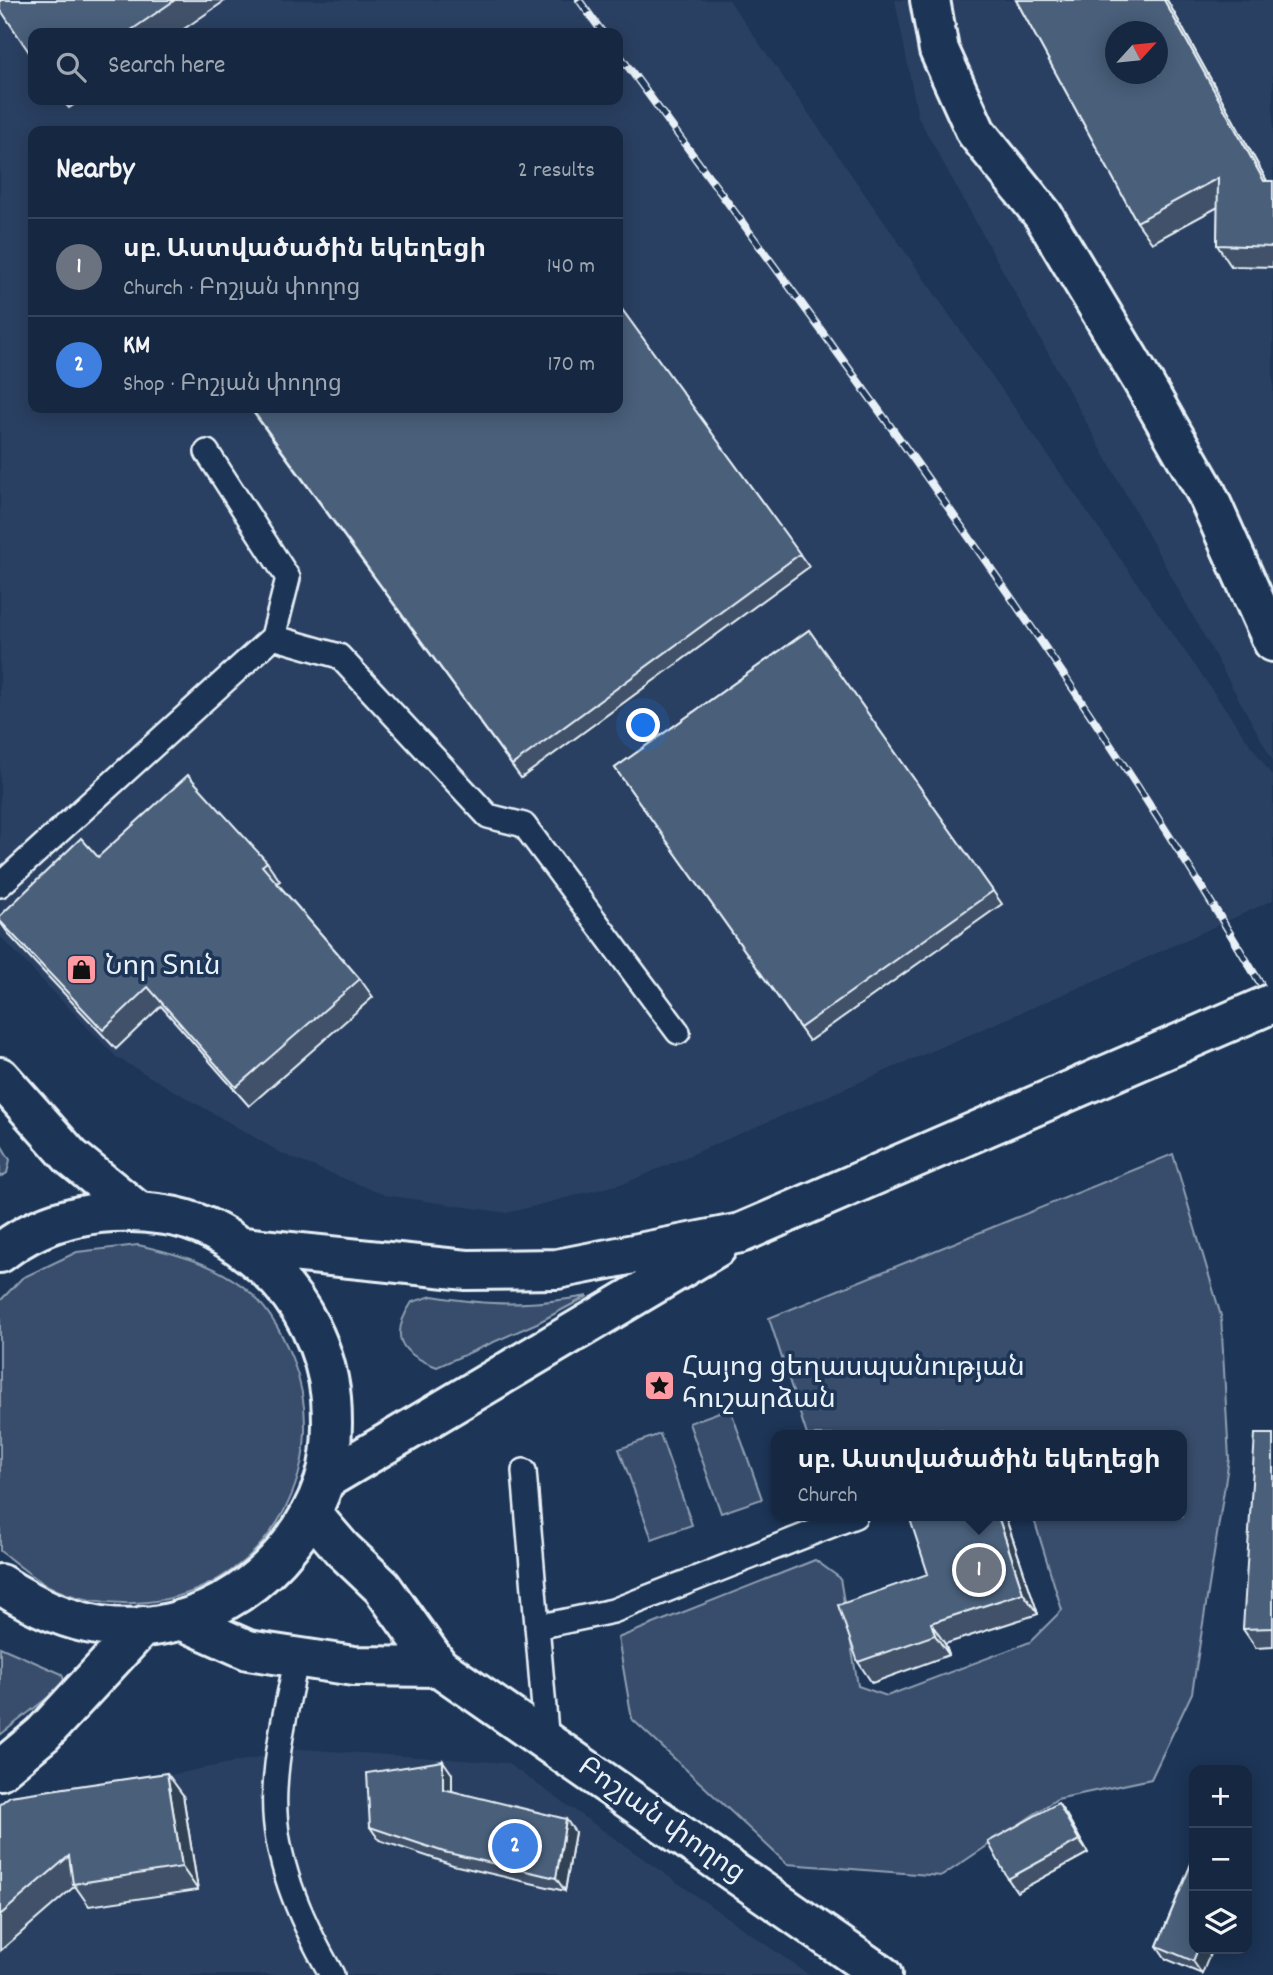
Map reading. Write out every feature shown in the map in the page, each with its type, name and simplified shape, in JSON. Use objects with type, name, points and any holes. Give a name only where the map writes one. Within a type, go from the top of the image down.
[{"type":"main road","points":[[930,0],[939,50],[975,132],[1043,215],[1149,393],[1206,492],[1273,642]]},
{"type":"main road","points":[[318,1496],[741,1233],[1273,1003]]},
{"type":"main road","points":[[0,1077],[71,1157],[136,1210]]},
{"type":"main road","points":[[0,1253],[51,1224],[92,1213],[136,1210],[174,1216],[210,1229],[243,1247],[282,1282],[312,1326],[329,1376],[333,1428],[318,1496],[293,1543],[261,1576],[223,1603],[181,1620],[143,1626],[104,1626],[67,1619],[31,1604],[0,1584]]},
{"type":"main road","points":[[243,1247],[467,1270],[556,1269],[741,1233]]},
{"type":"main road","name":"Բոշյան փողոց","points":[[318,1496],[342,1549],[382,1587],[439,1667],[882,1975]]},
{"type":"main road","points":[[181,1620],[248,1650],[354,1666],[439,1667]]},
{"type":"main road","points":[[0,1770],[43,1734],[143,1626]]},
{"type":"lane","points":[[0,885],[273,637],[288,578],[207,452]]},
{"type":"lane","points":[[273,637],[339,656],[488,816],[524,825],[678,1032]]},
{"type":"lane","points":[[524,1471],[547,1744]]},
{"type":"lane","points":[[537,1628],[613,1611],[842,1521]]},
{"type":"lane","points":[[297,1657],[274,1791],[278,1843],[301,1920],[332,1975]]},
{"type":"shaded area","points":[[0,0],[729,0],[1273,777],[1273,900],[1124,968],[628,1182],[507,1213],[385,1195],[285,1155],[116,1057],[0,936]]},
{"type":"shaded area","points":[[895,0],[1273,0],[1273,761],[918,117]]},
{"type":"shaded area","points":[[0,1143],[10,1160],[7,1173],[0,1177]]},
{"type":"shaded area","points":[[1173,1154],[1221,1316],[1229,1459],[1192,1693],[1151,1779],[1057,1799],[942,1876],[787,1864],[632,1719],[618,1638],[815,1560],[840,1578],[858,1686],[887,1696],[1030,1642],[1062,1610],[1035,1521],[1187,1521],[1187,1430],[805,1430],[769,1318]]},
{"type":"shaded area","points":[[138,1245],[181,1256],[220,1272],[245,1288],[260,1303],[278,1329],[292,1358],[303,1402],[304,1445],[295,1485],[278,1522],[252,1554],[219,1579],[179,1596],[134,1603],[112,1603],[89,1600],[57,1590],[0,1551],[0,1301],[22,1278],[77,1252]]},
{"type":"shaded area","points":[[432,1296],[510,1304],[588,1296],[537,1323],[437,1367],[406,1350],[400,1334],[405,1314],[412,1302]]},
{"type":"shaded area","points":[[730,1408],[762,1499],[721,1513],[689,1423]]},
{"type":"shaded area","points":[[660,1434],[692,1525],[652,1539],[619,1449]]},
{"type":"shaded area","points":[[0,1647],[62,1674],[65,1684],[0,1735]]},
{"type":"shaded area","points":[[300,1749],[507,1763],[809,1975],[0,1975],[0,1825],[25,1804]]},
{"type":"building","points":[[0,0],[175,0],[134,28],[28,28],[28,51],[0,9]]},
{"type":"building","points":[[1016,0],[1164,0],[1264,181],[1273,181],[1273,247],[1217,245],[1218,178],[1137,222]]},
{"type":"building","points":[[623,311],[800,554],[512,765],[255,413],[623,413]]},
{"type":"building","points":[[809,630],[993,891],[800,1028],[615,768]]},
{"type":"building","points":[[188,775],[267,862],[262,866],[360,979],[236,1087],[148,987],[103,1030],[0,921],[0,916],[81,838],[98,857]]},
{"type":"building","points":[[1255,1434],[1273,1434],[1273,1628],[1243,1629]]},
{"type":"building","points":[[911,1521],[1000,1521],[1023,1593],[931,1623],[935,1635],[858,1662],[838,1605],[928,1574]]},
{"type":"building","points":[[443,1761],[443,1789],[566,1819],[556,1878],[444,1852],[370,1827],[367,1773]]},
{"type":"building","points":[[167,1773],[182,1867],[73,1884],[69,1856],[0,1915],[0,1804],[10,1796]]},
{"type":"building","points":[[1058,1803],[1079,1840],[1008,1879],[988,1842]]},
{"type":"building","points":[[1189,1869],[1189,1954],[1196,1954],[1193,1961],[1157,1946]]},
{"type":"railway","points":[[579,0],[599,28]]},
{"type":"railway","points":[[623,60],[874,403],[1040,639],[1198,881],[1273,1005]]},
{"type":"place","name":"Նոր Տուն","points":[[82,969]]},
{"type":"place","name":"Հայոց ցեղասպանության հուշարձան","points":[[659,1386]]},
{"type":"place","name":"սբ. Աստվածածին եկեղեցի","points":[[979,1570]]},
{"type":"place","name":"KM","points":[[515,1846]]}]
